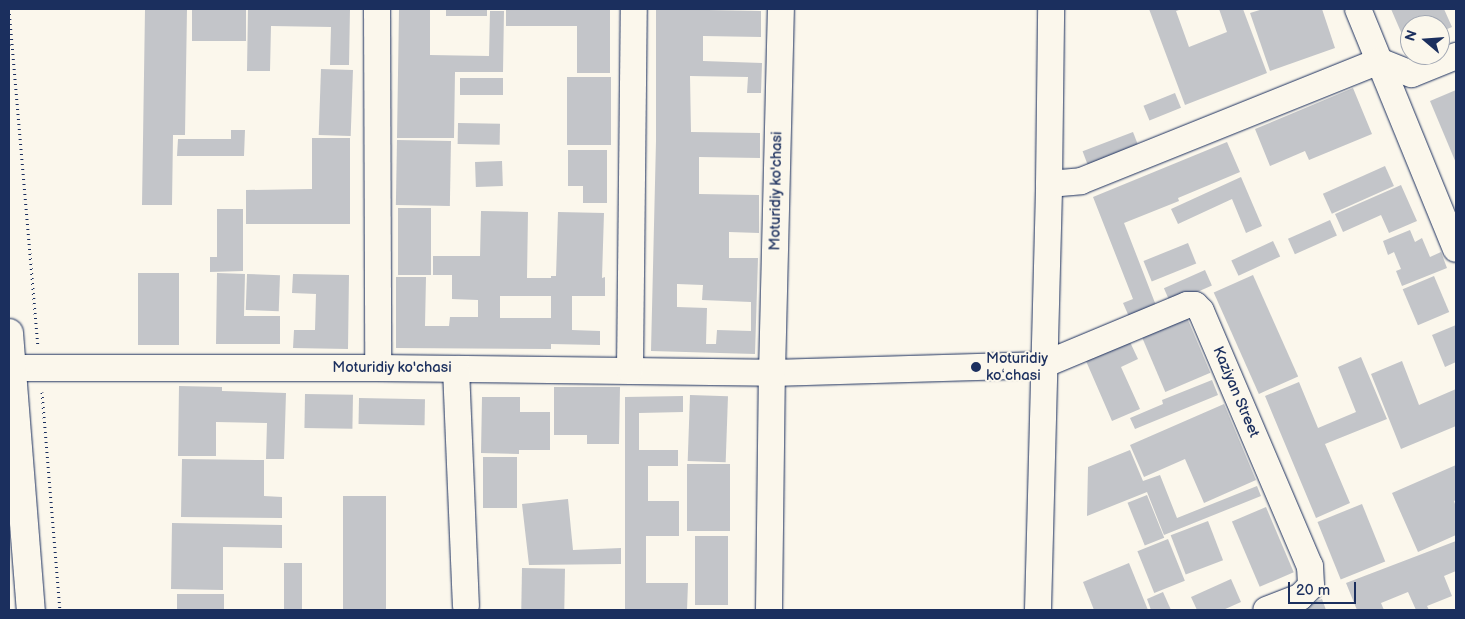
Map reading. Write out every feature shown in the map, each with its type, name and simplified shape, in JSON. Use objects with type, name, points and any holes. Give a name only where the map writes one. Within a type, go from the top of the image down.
[{"type":"street","points":[[377,9],[378,368]]},
{"type":"street","points":[[630,370],[634,9]]},
{"type":"street","name":"Moturidiy ko'chasi","points":[[769,610],[780,9]]},
{"type":"street","points":[[1038,610],[1049,184],[1051,9]]},
{"type":"street","points":[[1358,9],[1456,249]]},
{"type":"street","points":[[1049,184],[1081,182],[1379,61],[1412,74],[1456,56]]},
{"type":"street","name":"Kaziyan Street","points":[[1043,365],[1187,305],[1195,305],[1201,311],[1310,566],[1311,586],[1300,597],[1266,610]]},
{"type":"street","points":[[9,332],[16,518],[31,610]]},
{"type":"street","name":"Moturidiy ko'chasi","points":[[11,368],[378,368],[772,373],[1043,365]]},
{"type":"street","points":[[456,369],[466,606]]},
{"type":"path","points":[[9,9],[60,610]]},
{"type":"building","points":[[145,9],[187,9],[185,135],[173,135],[172,205],[142,205]]},
{"type":"building","points":[[192,9],[246,9],[246,41],[192,41]]},
{"type":"building","points":[[248,9],[350,9],[349,65],[330,65],[331,27],[271,26],[270,71],[247,71]]},
{"type":"building","points":[[399,9],[430,9],[430,55],[489,56],[490,11],[504,11],[503,72],[455,72],[454,138],[397,138]]},
{"type":"building","points":[[446,9],[487,9],[487,16],[446,16]]},
{"type":"building","points":[[610,9],[610,73],[577,73],[577,26],[506,26],[506,10]]},
{"type":"building","points":[[656,9],[761,11],[761,37],[703,36],[703,61],[762,63],[761,93],[747,93],[748,77],[690,76],[691,132],[760,133],[760,158],[699,157],[699,194],[759,195],[759,233],[729,232],[729,258],[758,258],[755,354],[651,351],[656,141]],"holes":[[[677,284],[703,285],[702,300],[751,302],[751,331],[717,330],[716,344],[706,344],[707,308],[677,307]]]},
{"type":"building","points":[[1149,9],[1182,9],[1176,11],[1189,47],[1227,32],[1219,9],[1243,9],[1267,73],[1185,105]]},
{"type":"building","points":[[1263,9],[1322,9],[1335,48],[1270,71],[1250,13]]},
{"type":"building","points":[[1391,9],[1444,9],[1447,15],[1400,15],[1400,30]]},
{"type":"building","points":[[321,69],[353,70],[351,136],[319,135]]},
{"type":"building","points":[[567,77],[611,77],[611,145],[567,145]]},
{"type":"building","points":[[460,78],[503,78],[503,95],[460,95]]},
{"type":"building","points":[[1353,88],[1372,134],[1309,160],[1305,151],[1270,166],[1255,129]]},
{"type":"building","points":[[1456,90],[1456,163],[1430,101]]},
{"type":"building","points":[[1175,93],[1181,108],[1149,121],[1143,106]]},
{"type":"building","points":[[458,123],[500,124],[500,145],[458,144]]},
{"type":"building","points":[[231,130],[245,130],[244,156],[177,156],[178,139],[231,139]]},
{"type":"building","points":[[1133,132],[1138,145],[1088,164],[1083,151]]},
{"type":"building","points":[[312,138],[350,138],[350,224],[246,224],[246,190],[312,189]]},
{"type":"building","points":[[397,140],[451,141],[450,206],[396,205]]},
{"type":"building","points":[[1227,142],[1240,172],[1178,198],[1179,201],[1124,223],[1157,308],[1130,319],[1123,303],[1133,299],[1093,197]]},
{"type":"building","points":[[568,150],[607,150],[607,203],[583,203],[583,186],[568,186]]},
{"type":"building","points":[[502,161],[503,186],[476,187],[475,162]]},
{"type":"building","points":[[1385,166],[1394,186],[1332,214],[1323,194]]},
{"type":"building","points":[[1241,177],[1262,226],[1246,233],[1232,199],[1178,224],[1171,209]]},
{"type":"building","points":[[1401,185],[1417,221],[1389,233],[1381,215],[1343,232],[1335,214]]},
{"type":"building","points":[[398,208],[431,208],[431,275],[398,275]]},
{"type":"building","points":[[217,209],[243,209],[243,271],[210,272],[210,257],[217,257]]},
{"type":"building","points":[[481,211],[528,212],[527,278],[551,278],[551,276],[556,276],[558,212],[604,213],[602,278],[605,277],[605,296],[572,296],[572,330],[600,331],[600,345],[551,344],[551,349],[396,348],[396,277],[426,277],[425,326],[449,326],[450,317],[478,317],[478,300],[452,299],[452,275],[433,275],[433,256],[480,256]],"holes":[[[500,296],[551,296],[551,318],[500,318]]]},
{"type":"building","points":[[1330,220],[1337,236],[1295,254],[1288,239]]},
{"type":"building","points":[[1410,230],[1415,242],[1422,238],[1430,257],[1441,252],[1447,268],[1402,286],[1396,271],[1401,269],[1394,252],[1388,255],[1383,241]]},
{"type":"building","points":[[1273,241],[1280,256],[1238,276],[1231,260]]},
{"type":"building","points":[[1188,243],[1196,263],[1152,281],[1143,261]]},
{"type":"building","points":[[1205,270],[1212,286],[1171,304],[1164,288]]},
{"type":"building","points":[[138,273],[179,273],[179,345],[138,345]]},
{"type":"building","points":[[217,273],[245,274],[244,316],[280,316],[280,344],[216,344]]},
{"type":"building","points":[[247,274],[280,275],[279,311],[246,310]]},
{"type":"building","points":[[293,274],[349,275],[348,349],[293,348],[294,330],[315,330],[316,294],[292,293]]},
{"type":"building","points":[[1253,275],[1298,376],[1259,394],[1214,292]]},
{"type":"building","points":[[1434,276],[1449,312],[1418,325],[1403,289]]},
{"type":"building","points":[[1185,313],[1210,373],[1165,392],[1140,332]]},
{"type":"building","points":[[1456,325],[1456,362],[1445,367],[1432,335]]},
{"type":"building","points":[[1130,342],[1138,359],[1121,367],[1140,409],[1112,421],[1086,361]]},
{"type":"building","points":[[1361,357],[1387,419],[1325,444],[1350,503],[1316,518],[1265,396],[1299,382],[1318,428],[1356,412],[1338,367]]},
{"type":"building","points":[[1402,361],[1419,405],[1456,389],[1456,426],[1401,449],[1371,374]]},
{"type":"building","points":[[1212,380],[1218,395],[1135,429],[1130,418],[1163,404],[1162,400]]},
{"type":"building","points":[[179,386],[222,387],[222,391],[286,393],[284,459],[266,459],[267,423],[216,422],[216,456],[178,456]]},
{"type":"building","points":[[554,387],[620,387],[619,444],[587,444],[587,435],[554,435]]},
{"type":"building","points":[[305,394],[353,395],[352,429],[304,428]]},
{"type":"building","points":[[690,395],[728,396],[726,462],[688,461]]},
{"type":"building","points":[[683,396],[683,412],[639,413],[639,450],[678,450],[678,466],[648,466],[648,501],[679,501],[679,536],[646,536],[646,583],[688,583],[687,610],[625,610],[625,397]]},
{"type":"building","points":[[482,397],[520,397],[520,412],[550,412],[550,450],[519,450],[519,454],[481,453]]},
{"type":"building","points":[[359,398],[425,399],[425,425],[359,424]]},
{"type":"building","points":[[1224,404],[1256,480],[1204,503],[1185,459],[1144,477],[1130,445]]},
{"type":"building","points":[[1130,450],[1143,481],[1160,475],[1177,518],[1257,486],[1261,496],[1164,535],[1147,492],[1087,516],[1088,467]]},
{"type":"building","points":[[483,457],[517,457],[517,508],[483,508]]},
{"type":"building","points":[[182,459],[264,460],[264,496],[282,497],[282,518],[181,517]]},
{"type":"building","points":[[687,464],[730,464],[730,531],[687,531]]},
{"type":"building","points":[[1456,465],[1456,500],[1454,501],[1456,507],[1456,535],[1418,552],[1392,493]]},
{"type":"building","points":[[1147,495],[1164,538],[1145,546],[1128,503]]},
{"type":"building","points":[[343,496],[386,496],[386,610],[343,610]]},
{"type":"building","points":[[568,499],[573,550],[621,548],[621,564],[529,565],[522,504]]},
{"type":"building","points":[[1362,504],[1385,561],[1341,579],[1317,522]]},
{"type":"building","points":[[1266,507],[1294,572],[1260,587],[1232,521]]},
{"type":"building","points":[[1208,521],[1223,560],[1186,575],[1171,535]]},
{"type":"building","points":[[172,523],[282,525],[282,548],[223,547],[223,590],[171,589]]},
{"type":"building","points":[[695,536],[728,536],[728,605],[695,605]]},
{"type":"building","points":[[1168,539],[1185,581],[1154,593],[1137,551]]},
{"type":"building","points":[[1456,541],[1456,571],[1444,576],[1452,596],[1427,606],[1429,610],[1416,610],[1408,592],[1381,603],[1384,610],[1357,610],[1346,583]]},
{"type":"building","points":[[284,563],[302,563],[302,610],[284,610]]},
{"type":"building","points":[[1129,563],[1148,610],[1094,610],[1083,582]]},
{"type":"building","points":[[522,568],[565,569],[564,610],[521,610]]},
{"type":"building","points":[[1231,579],[1241,602],[1223,610],[1197,610],[1191,597]]},
{"type":"building","points":[[1163,592],[1171,610],[1151,610],[1147,599]]},
{"type":"building","points":[[177,594],[224,594],[224,610],[177,610]]},
{"type":"building","points":[[1322,599],[1326,610],[1292,610]]},
{"type":"place","name":"Moturidiy koʻchasi","points":[[976,367]]}]
